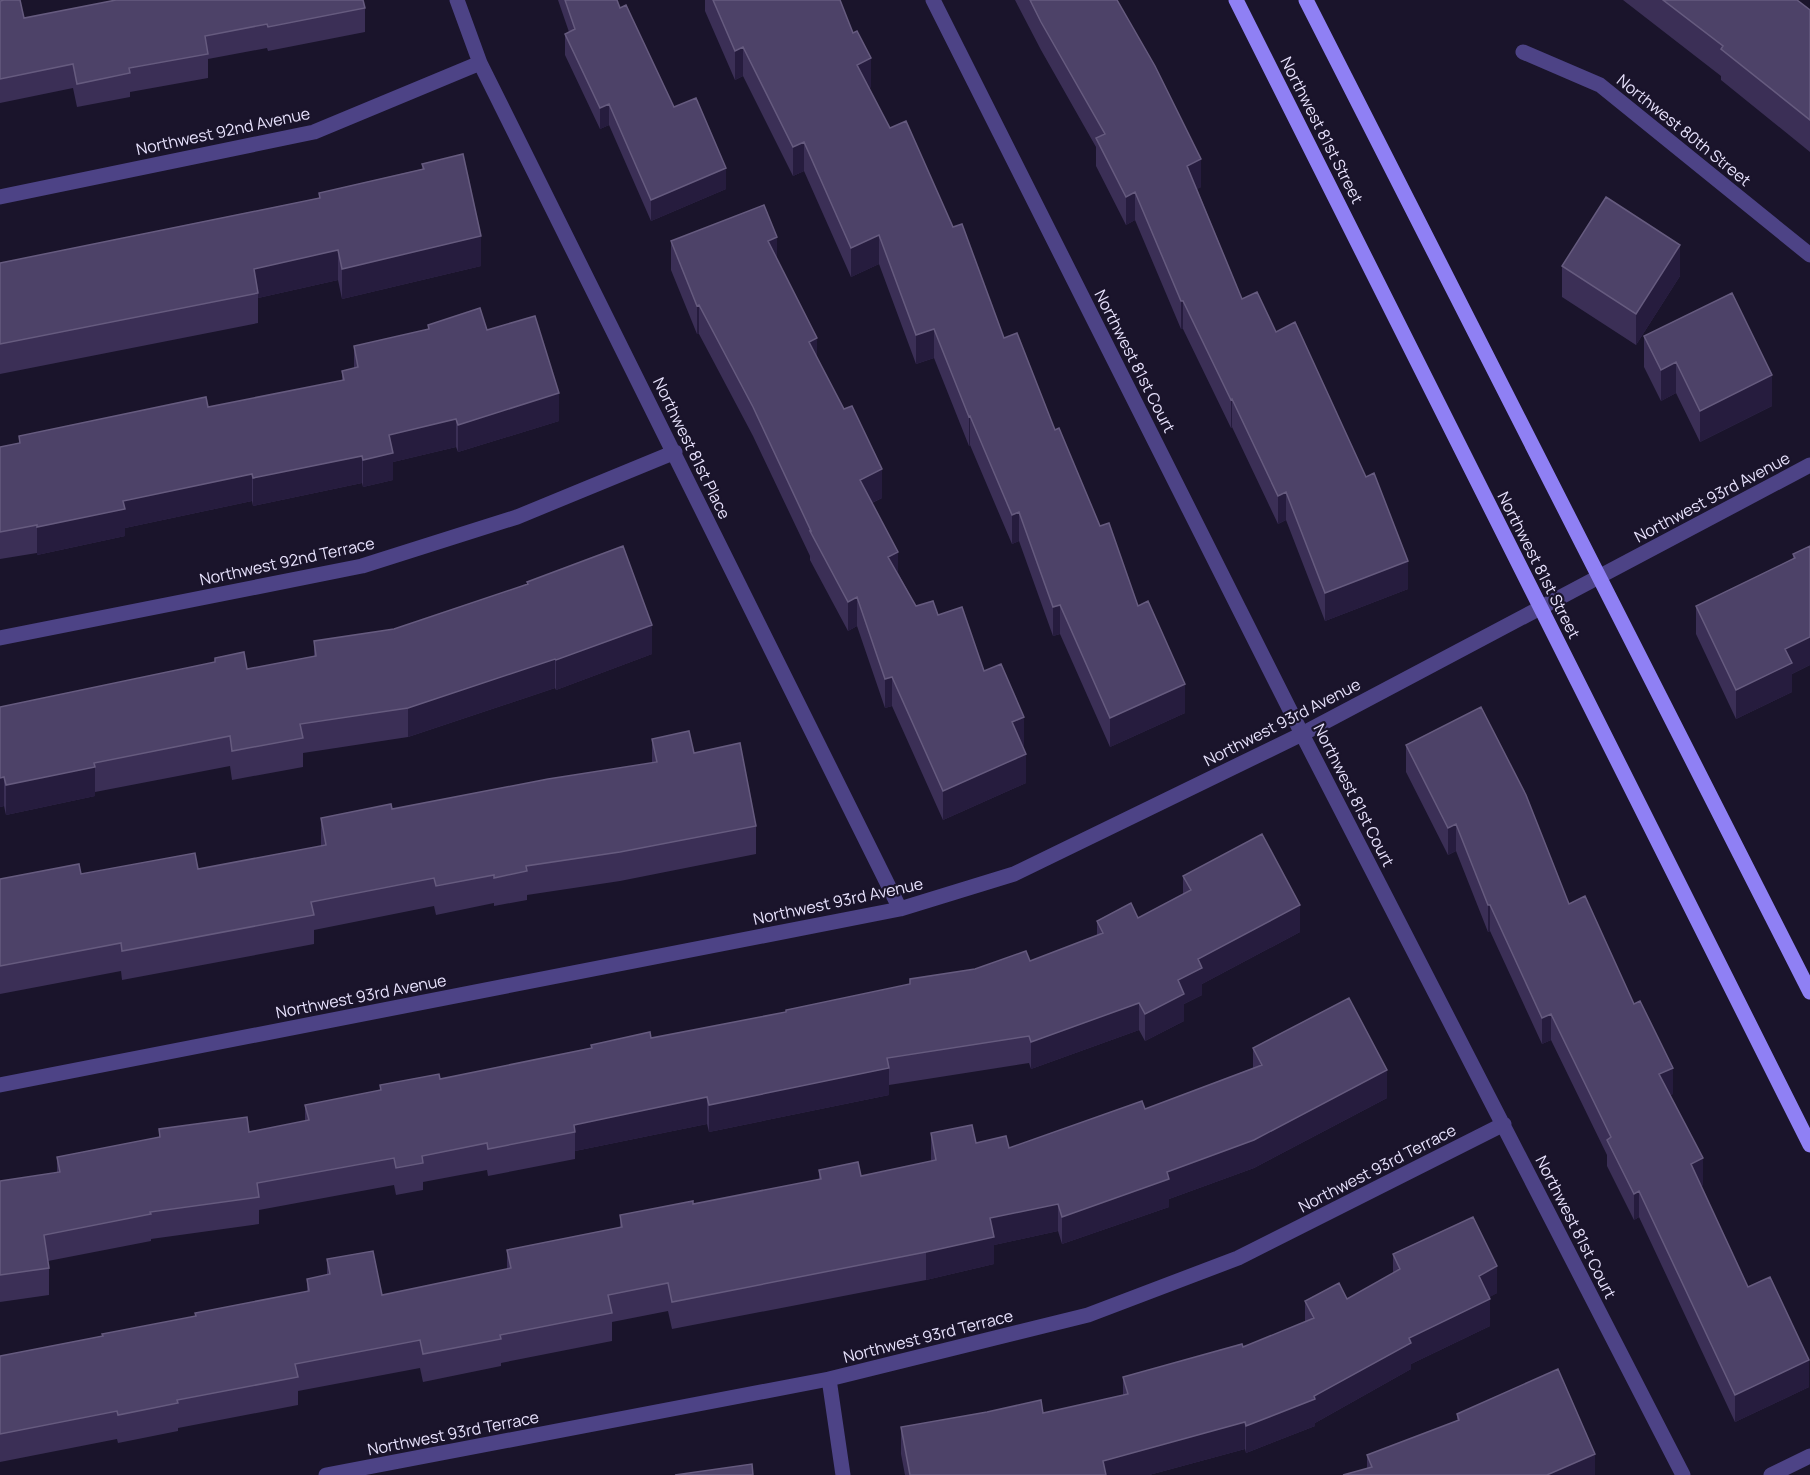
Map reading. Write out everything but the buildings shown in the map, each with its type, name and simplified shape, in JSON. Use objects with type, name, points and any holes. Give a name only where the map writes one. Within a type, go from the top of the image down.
[{"type":"street","name":"Northwest 81st Place","points":[[456,0],[480,63],[900,909]]},
{"type":"street","name":"Northwest 81st Court","points":[[933,0],[1302,734],[1683,1475]]},
{"type":"street","name":"Northwest 81st Street","points":[[1236,0],[1810,1145]]},
{"type":"street","points":[[1306,0],[1810,992]]},
{"type":"street","name":"Northwest 80th Street","points":[[1523,52],[1600,85],[1810,255]]},
{"type":"street","name":"Northwest 92nd Avenue","points":[[0,197],[314,132],[480,63]]},
{"type":"street","name":"Northwest 92nd Terrace","points":[[0,638],[363,566],[517,517],[675,452]]},
{"type":"street","name":"Northwest 93rd Avenue","points":[[0,1086],[900,909],[1014,874],[1302,734],[1810,465]]},
{"type":"street","name":"Northwest 93rd Terrace","points":[[326,1475],[829,1379],[1088,1315],[1238,1258],[1503,1124]]},
{"type":"street","points":[[829,1379],[843,1475]]},
{"type":"street","points":[[1771,1475],[1810,1456]]}]
